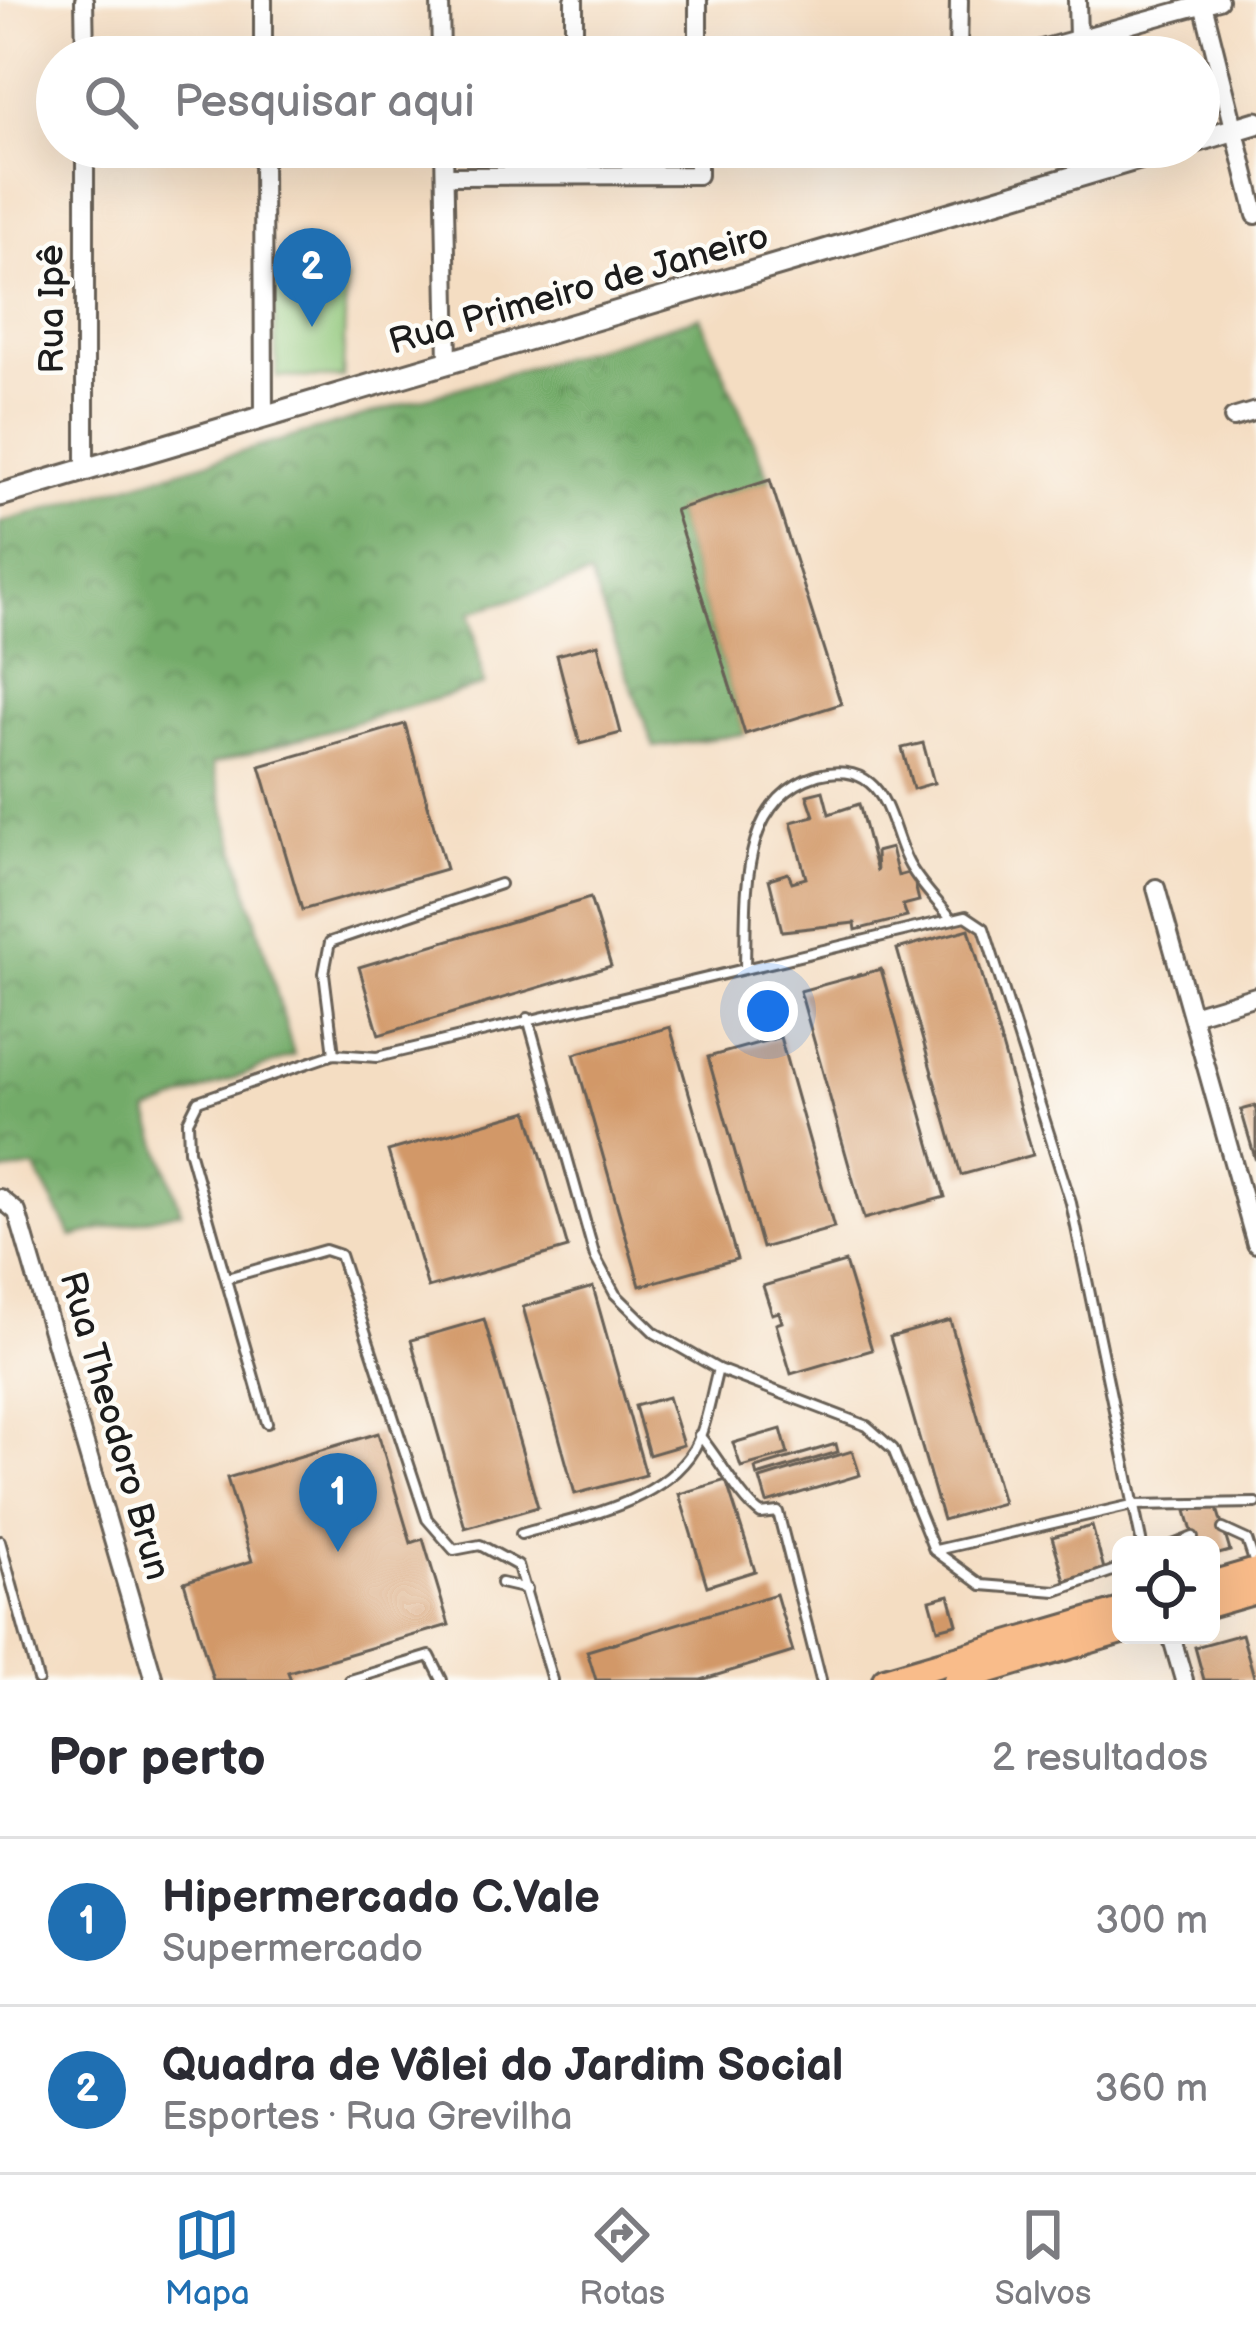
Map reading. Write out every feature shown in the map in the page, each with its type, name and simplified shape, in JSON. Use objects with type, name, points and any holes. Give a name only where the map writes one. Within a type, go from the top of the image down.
[{"type":"main road","points":[[1220,1581],[1256,1570]]},
{"type":"main road","points":[[1220,1601],[1256,1591]]},
{"type":"main road","points":[[893,1679],[979,1663],[1078,1633],[1112,1616]]},
{"type":"main road","points":[[1078,1633],[1112,1631]]},
{"type":"main road","points":[[956,1680],[979,1663]]},
{"type":"street","points":[[85,0],[85,36]]},
{"type":"street","points":[[263,0],[263,36]]},
{"type":"street","points":[[440,0],[441,36]]},
{"type":"street","points":[[574,0],[574,36]]},
{"type":"street","points":[[698,0],[698,36]]},
{"type":"street","points":[[958,0],[958,36]]},
{"type":"street","points":[[1077,0],[1078,36]]},
{"type":"street","points":[[1085,36],[1208,2],[1214,36]]},
{"type":"street","points":[[1220,69],[1231,130],[1256,215]]},
{"type":"street","points":[[1220,133],[1256,123]]},
{"type":"street","name":"Rua Ipê","points":[[85,168],[85,470]]},
{"type":"street","points":[[263,168],[264,417]]},
{"type":"street","points":[[445,168],[448,363]]},
{"type":"street","points":[[574,168],[574,175]]},
{"type":"street","points":[[445,176],[698,175],[698,168]]},
{"type":"street","name":"Rua Primeiro de Janeiro","points":[[0,495],[1105,168]]},
{"type":"street","points":[[1233,418],[1256,411]]},
{"type":"street","points":[[1156,889],[1256,1244]]},
{"type":"street","points":[[1192,1015],[1256,996]]},
{"type":"street","name":"Rua Theodoro Brun","points":[[0,1198],[17,1212],[154,1680]]},
{"type":"street","points":[[1174,1644],[1184,1680]]},
{"type":"lane","points":[[746,966],[747,890],[755,836],[769,806],[793,783],[829,772],[854,774],[874,785],[907,862],[951,917]]},
{"type":"lane","points":[[334,1054],[323,973],[330,942],[500,884]]},
{"type":"lane","points":[[267,1424],[189,1150],[188,1121],[198,1101],[334,1054],[377,1057],[951,917],[977,920],[984,928],[1072,1203],[1140,1536]]},
{"type":"lane","points":[[528,1018],[595,1257],[615,1294],[656,1333],[718,1369],[866,1426],[892,1448],[934,1550],[982,1585],[1056,1591],[1112,1571]]},
{"type":"lane","points":[[227,1278],[326,1250],[340,1255],[427,1519],[454,1550],[480,1545],[518,1566],[552,1680]]},
{"type":"lane","points":[[521,1534],[623,1504],[680,1464],[699,1435],[718,1369]]},
{"type":"lane","points":[[699,1435],[730,1471],[749,1506],[761,1514],[778,1512],[821,1680]]},
{"type":"lane","points":[[934,1550],[1132,1505],[1256,1502]]},
{"type":"lane","points":[[1223,1529],[1246,1540],[1256,1570]]},
{"type":"lane","points":[[0,1541],[38,1680]]},
{"type":"lane","points":[[501,1583],[527,1589]]},
{"type":"lane","points":[[350,1680],[430,1656],[442,1680]]},
{"type":"green space","points":[[273,279],[346,280],[343,378],[277,377]]},
{"type":"green space","points":[[700,317],[770,480],[675,511],[745,734],[654,747],[590,576],[471,612],[484,685],[212,764],[294,1055],[148,1112],[181,1211],[72,1237],[35,1168],[0,1172],[0,523]]},
{"type":"building","points":[[770,480],[841,704],[745,734],[675,510]]},
{"type":"building","points":[[598,644],[621,733],[580,744],[557,655]]},
{"type":"building","points":[[405,724],[446,869],[302,910],[260,766]]},
{"type":"building","points":[[923,743],[934,783],[913,789],[902,748]]},
{"type":"building","points":[[823,791],[829,814],[859,804],[877,872],[876,852],[891,848],[898,876],[912,872],[919,901],[903,905],[907,917],[856,930],[855,923],[782,931],[769,879],[788,873],[792,882],[806,878],[791,822],[814,816],[807,795]]},
{"type":"building","points":[[590,898],[611,966],[379,1035],[359,967]]},
{"type":"building","points":[[969,929],[1033,1155],[961,1175],[897,949]]},
{"type":"building","points":[[881,969],[945,1197],[864,1219],[800,991]]},
{"type":"building","points":[[670,1027],[737,1259],[640,1286],[574,1054]]},
{"type":"building","points":[[780,1037],[834,1228],[762,1248],[708,1057]]},
{"type":"building","points":[[1256,1106],[1256,1157],[1255,1158],[1241,1110]]},
{"type":"building","points":[[528,1111],[568,1248],[428,1288],[388,1151]]},
{"type":"building","points":[[845,1262],[872,1350],[791,1374],[776,1324],[782,1322],[779,1312],[772,1314],[763,1286]]},
{"type":"building","points":[[593,1287],[646,1475],[575,1494],[523,1307]]},
{"type":"building","points":[[484,1319],[538,1507],[465,1528],[411,1340]]},
{"type":"building","points":[[950,1320],[1003,1503],[943,1520],[890,1337]]},
{"type":"building","points":[[668,1397],[683,1445],[649,1455],[635,1406]]},
{"type":"building","points":[[781,1429],[788,1454],[741,1467],[733,1443]]},
{"type":"building","points":[[378,1433],[411,1543],[423,1539],[449,1625],[288,1672],[291,1680],[213,1680],[184,1582],[252,1561],[227,1478]]},
{"type":"building","points":[[836,1444],[838,1452],[757,1476],[755,1468]]},
{"type":"building","points":[[852,1451],[860,1475],[767,1503],[760,1479]]},
{"type":"building","points":[[726,1480],[755,1571],[707,1586],[679,1494]]},
{"type":"building","points":[[1215,1502],[1230,1551],[1220,1554],[1220,1536],[1193,1536],[1186,1511]]},
{"type":"building","points":[[1092,1526],[1104,1569],[1065,1581],[1052,1537]]},
{"type":"building","points":[[776,1594],[793,1652],[701,1680],[596,1680],[587,1651]]},
{"type":"building","points":[[949,1595],[957,1624],[938,1629],[930,1600]]},
{"type":"building","points":[[1242,1634],[1255,1680],[1204,1680],[1195,1647],[1220,1644]]},
{"type":"place","name":"Quadra de Vôlei do Jardim Social","points":[[312,327]]},
{"type":"place","name":"Hipermercado C.Vale","points":[[338,1552]]}]
